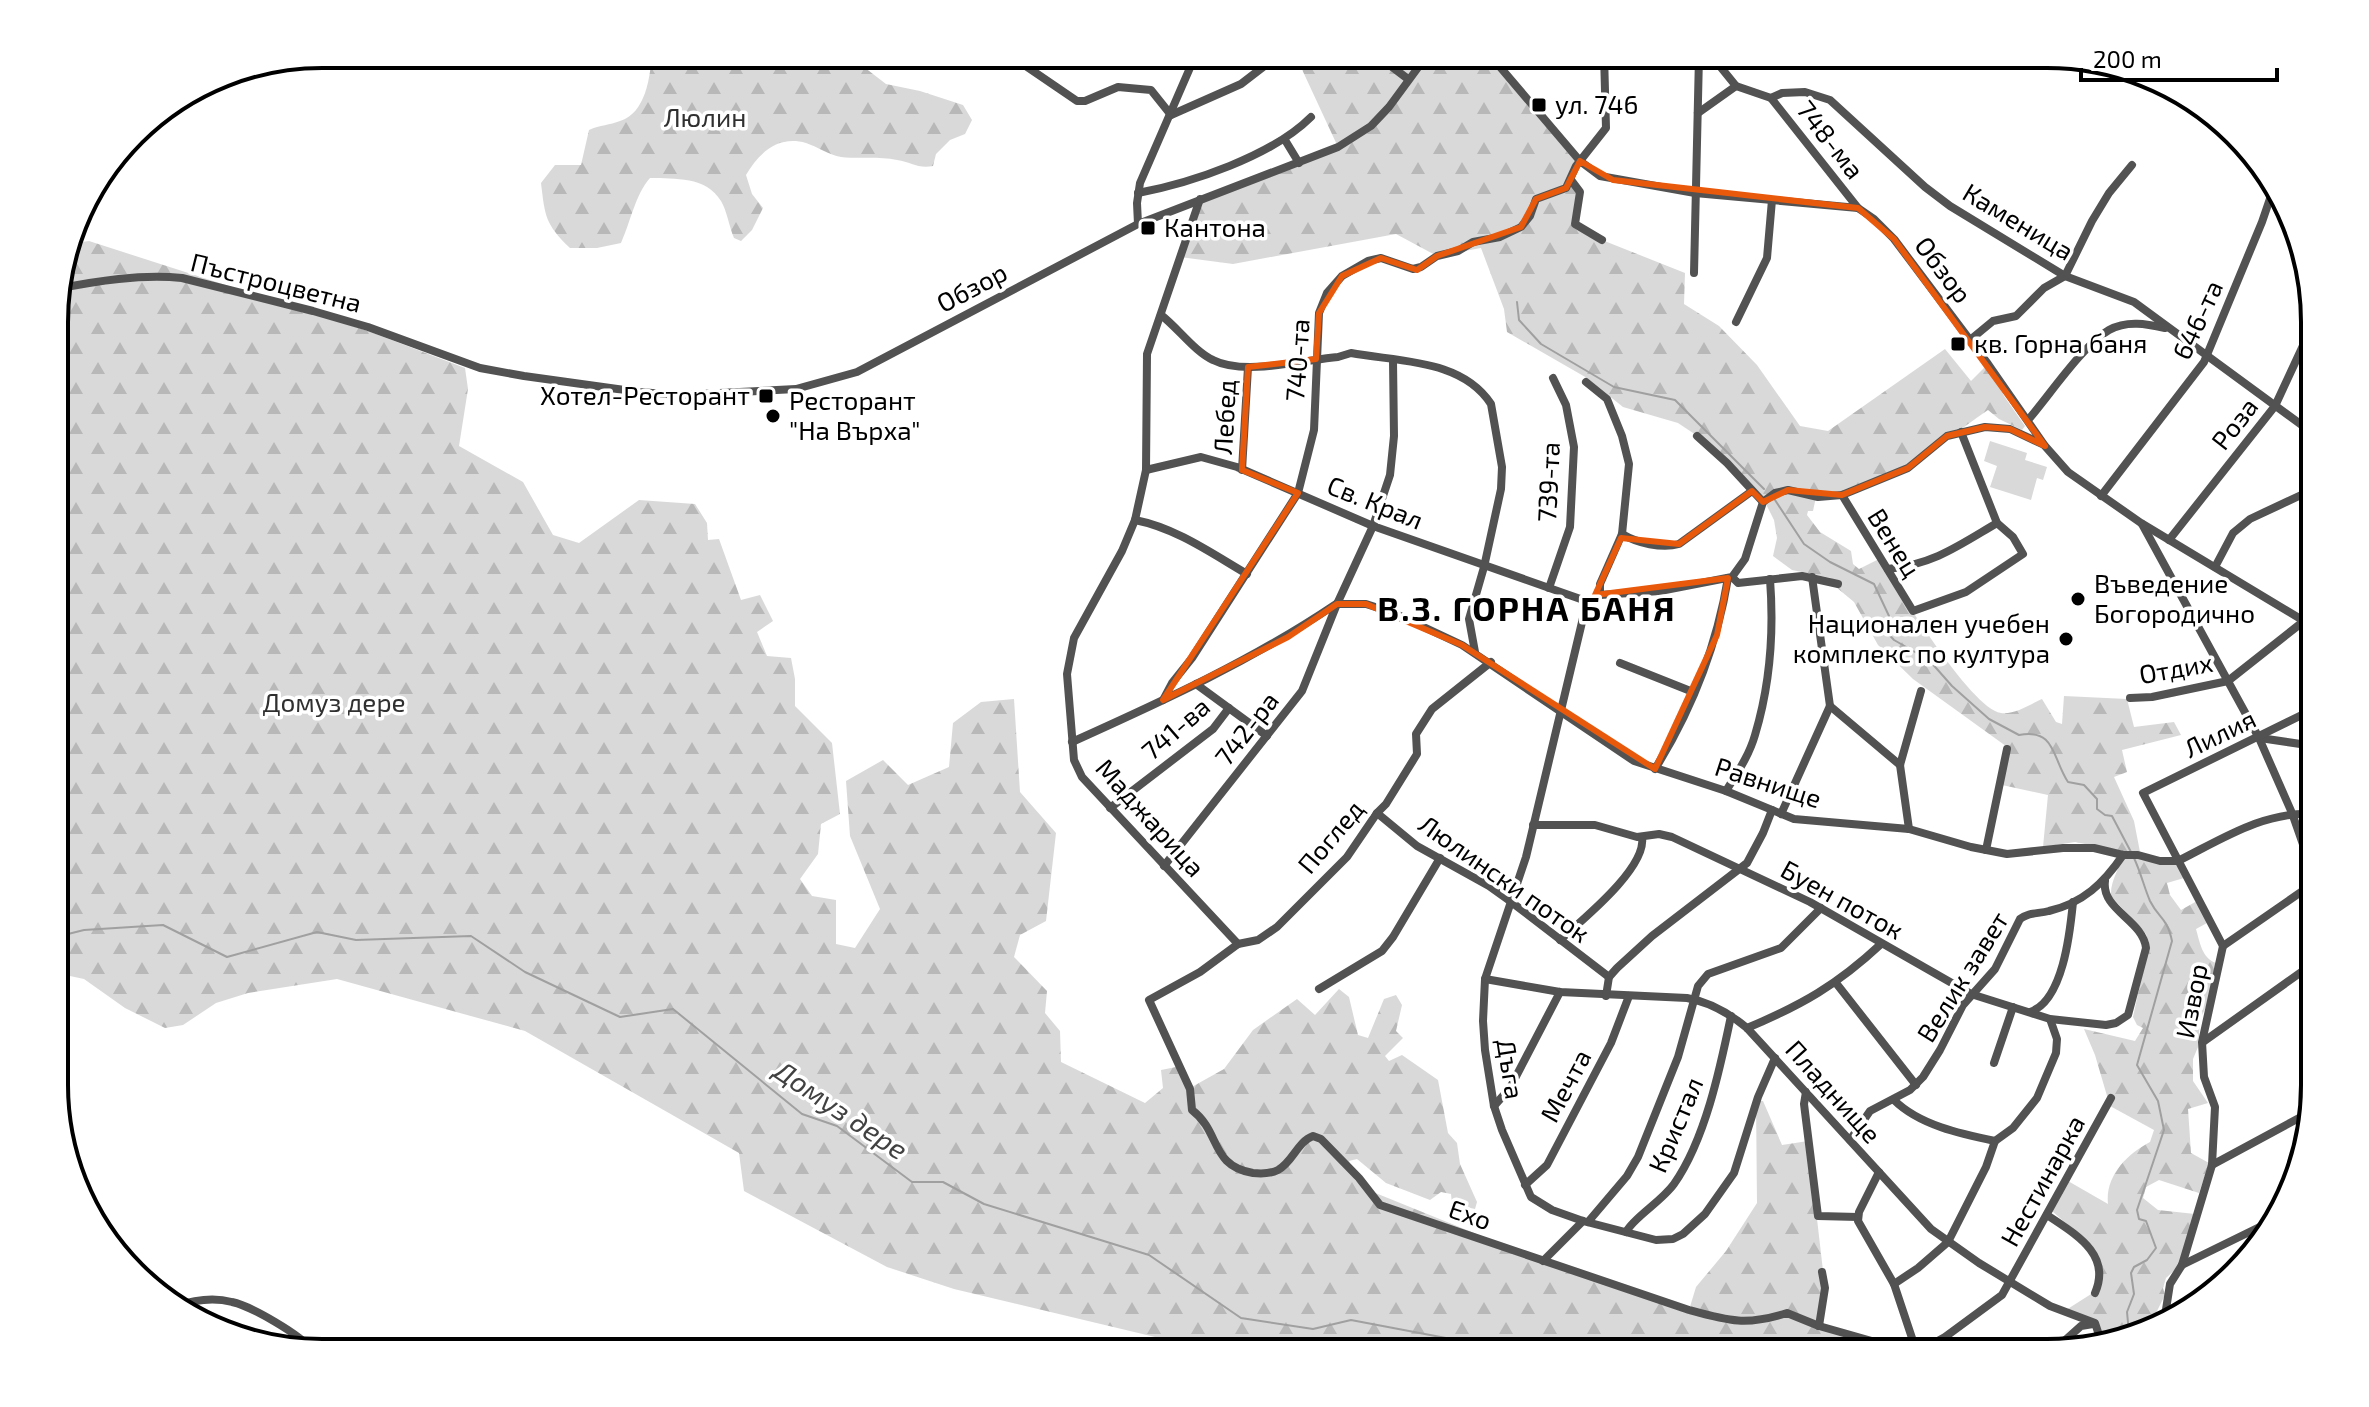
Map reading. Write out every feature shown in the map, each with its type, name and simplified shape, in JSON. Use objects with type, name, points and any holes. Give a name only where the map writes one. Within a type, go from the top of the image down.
[{"type":"street","points":[[1029,68],[1077,101],[1085,101],[1118,87],[1151,90],[1171,115]]},
{"type":"street","points":[[1138,224],[1138,193],[1190,68]]},
{"type":"street","points":[[1171,115],[1241,84],[1262,68]]},
{"type":"street","points":[[1393,68],[1408,79]]},
{"type":"street","name":"Обзор","points":[[480,368],[596,387],[680,395],[796,389],[857,372],[1138,224],[1338,147],[1371,126],[1417,68]]},
{"type":"street","points":[[1501,68],[1580,161],[1600,176],[1695,193],[1858,208]]},
{"type":"street","points":[[1602,240],[1575,224],[1580,192],[1571,180],[1580,161],[1606,128],[1604,68]]},
{"type":"street","points":[[1694,273],[1700,68]]},
{"type":"street","points":[[1698,113],[1736,86],[1721,68]]},
{"type":"street","name":"Каменица","points":[[1736,86],[1771,98],[1782,93],[1805,92],[1830,100],[1938,196],[2065,276],[2134,302],[2300,424]]},
{"type":"street","name":"748-ма","points":[[1771,98],[1858,208]]},
{"type":"street","points":[[1138,193],[1169,188],[1285,140],[1311,117]]},
{"type":"street","points":[[1285,140],[1299,163]]},
{"type":"street","points":[[1970,340],[1993,321],[2016,316],[2044,288],[2065,276],[2092,221],[2109,193],[2132,165]]},
{"type":"street","name":"740-та","points":[[1163,700],[1298,493],[1314,430],[1319,313],[1327,293],[1342,276],[1368,261],[1381,258],[1413,269],[1473,242],[1500,237],[1521,227],[1530,216],[1536,199],[1562,191],[1571,180]]},
{"type":"street","name":"Маджарица","points":[[1200,199],[1147,354],[1146,470],[1135,520],[1122,551],[1074,638],[1067,674],[1074,760],[1082,777],[1238,944]]},
{"type":"street","points":[[1736,322],[1767,258],[1772,200]]},
{"type":"street","name":"646-та","points":[[2101,496],[2207,357],[2270,200]]},
{"type":"street","name":"Обзор","points":[[1858,208],[1894,239],[2045,446],[2068,472],[2141,523],[2300,619]]},
{"type":"street","name":"Пъстроцветна","points":[[70,287],[159,276],[190,280],[368,327],[480,368]]},
{"type":"street","points":[[1161,315],[1212,360],[1227,365],[1248,367],[1351,353],[1440,368],[1474,384],[1491,404],[1502,467],[1501,489],[1469,619],[1475,653]]},
{"type":"street","points":[[2028,420],[2090,347],[2109,330],[2126,324],[2147,324],[2168,329]]},
{"type":"street","name":"Роза","points":[[2169,540],[2275,406],[2300,352]]},
{"type":"street","name":"742-ра","points":[[1164,866],[1302,691],[1373,526],[1390,475],[1394,436],[1393,361]]},
{"type":"street","name":"Лебед","points":[[1242,470],[1248,367]]},
{"type":"street","name":"739-та","points":[[1549,588],[1570,527],[1574,447],[1569,415],[1553,378]]},
{"type":"street","points":[[1586,382],[1607,399],[1629,464],[1622,534],[1600,584],[1600,595]]},
{"type":"street","points":[[1655,769],[1673,739],[1717,635],[1730,578],[1745,559],[1763,502],[1775,493],[1788,490],[1818,497],[1842,495],[1900,472],[1947,436],[1985,427],[2010,429],[2045,446]]},
{"type":"street","points":[[1888,569],[1934,560],[1997,523],[1961,432]]},
{"type":"street","points":[[1697,436],[1763,502]]},
{"type":"street","name":"Св. Крал","points":[[1146,470],[1205,457],[1373,526],[1589,602]]},
{"type":"street","points":[[1622,534],[1632,540],[1669,547],[1679,544],[1752,491]]},
{"type":"street","name":"Венец","points":[[1842,495],[1913,611],[1966,592],[2023,554],[2013,537],[1997,523]]},
{"type":"street","points":[[2215,567],[2233,533],[2250,519],[2300,496]]},
{"type":"street","points":[[1135,520],[1157,524],[1177,533],[1247,574]]},
{"type":"street","points":[[2141,523],[2259,738],[2300,836]]},
{"type":"street","points":[[1589,602],[1600,595],[1660,591],[1730,578],[1738,583],[1812,577],[1838,584]]},
{"type":"street","points":[[1606,996],[1609,977],[1652,936],[1740,868],[1755,849],[1830,706],[1812,577]]},
{"type":"street","points":[[1726,791],[1747,756],[1755,735],[1770,653],[1773,617],[1770,579]]},
{"type":"street","name":"Дъга","points":[[1589,602],[1559,711],[1533,825],[1485,979],[1484,1035],[1494,1106],[1531,1197],[1538,1204],[1585,1221],[1656,1240],[1673,1239],[1683,1234],[1705,1214],[1734,1173],[1758,1097],[1775,1058]]},
{"type":"street","points":[[1072,742],[1288,637],[1337,604]]},
{"type":"street","name":"Равнище","points":[[1337,604],[1366,604],[1394,613],[1491,662],[1634,761],[1726,791],[1776,812],[1829,824],[1909,829],[2007,854],[2094,848],[2160,861],[2178,861]]},
{"type":"street","name":"Отдих","points":[[2130,698],[2152,697],[2228,681],[2300,624]]},
{"type":"street","name":"Поглед","points":[[1154,995],[1200,972],[1238,944],[1258,940],[1277,927],[1347,857],[1386,804],[1417,754],[1416,734],[1432,709],[1491,662]]},
{"type":"street","points":[[1620,663],[1693,692]]},
{"type":"street","points":[[1196,684],[1267,736]]},
{"type":"street","points":[[1909,829],[1900,765],[1921,691]]},
{"type":"street","points":[[1830,706],[1900,765]]},
{"type":"street","name":"741-ва","points":[[1110,808],[1213,729],[1229,708]]},
{"type":"street","name":"Лилия","points":[[2143,793],[2300,716]]},
{"type":"street","points":[[2259,738],[2300,744]]},
{"type":"street","points":[[1986,850],[2007,749]]},
{"type":"street","name":"Извор","points":[[2143,793],[2223,946],[2202,1042],[2204,1077],[2215,1107],[2212,1165],[2182,1265],[2170,1284],[2164,1310]]},
{"type":"street","name":"Люлински поток","points":[[1377,813],[1409,841],[1510,901],[1609,977]]},
{"type":"street","points":[[2178,861],[2261,820],[2300,813]]},
{"type":"street","name":"Буен поток","points":[[1533,825],[1595,825],[1642,837],[1659,834],[1672,837],[1821,908],[1971,994],[2050,1019],[2106,1025],[2127,1016],[2146,948],[2144,937],[2108,899],[2104,890],[2105,881]]},
{"type":"street","points":[[1560,940],[1608,895],[1630,869],[1643,849],[1642,837]]},
{"type":"street","name":"Велик завет","points":[[1850,1140],[1870,1111],[1916,1085],[1936,1057],[1957,1014],[1995,969],[2020,919],[2026,914],[2049,911],[2073,902],[2105,881],[2123,855]]},
{"type":"street","points":[[1319,989],[1382,951],[1440,858]]},
{"type":"street","points":[[2223,946],[2300,895]]},
{"type":"street","points":[[2029,1012],[2040,1009],[2056,987],[2073,902]]},
{"type":"street","points":[[1543,1261],[1627,1176],[1638,1157],[1678,1057],[1698,986],[1708,974],[1781,948],[1821,908]]},
{"type":"street","points":[[1747,1028],[1791,1009],[1836,983],[1881,944]]},
{"type":"street","points":[[2202,1042],[2300,973]]},
{"type":"street","name":"Пладнище","points":[[1485,979],[1560,992],[1708,1002],[1747,1028],[1926,1225],[2010,1283],[2050,1306],[2095,1323]]},
{"type":"street","points":[[1836,983],[1916,1085]]},
{"type":"street","points":[[1494,1106],[1510,1088],[1560,992]]},
{"type":"street","name":"Ехо","points":[[1154,995],[1149,1000],[1190,1089],[1192,1110],[1203,1118],[1218,1150],[1237,1170],[1262,1174],[1277,1170],[1286,1164],[1306,1139],[1313,1136],[1321,1139],[1380,1205],[1689,1310],[1734,1322],[1762,1321],[1787,1313],[1862,1338]]},
{"type":"street","name":"Мечта","points":[[1525,1185],[1547,1165],[1611,1043],[1629,996]]},
{"type":"street","points":[[1994,1063],[2013,1007]]},
{"type":"street","name":"Кристал","points":[[1626,1232],[1667,1193],[1684,1167],[1717,1083],[1731,1016]]},
{"type":"street","points":[[1894,1284],[1948,1242],[1986,1167],[1995,1141],[2013,1128],[2026,1113],[2046,1080],[2057,1046],[2050,1019]]},
{"type":"street","points":[[1806,1092],[1804,1104],[1818,1216],[1858,1217]]},
{"type":"street","name":"Нестинарка","points":[[1942,1338],[2002,1295],[2111,1098]]},
{"type":"street","points":[[1894,1100],[1928,1122],[1995,1141]]},
{"type":"street","points":[[2212,1165],[2298,1119]]},
{"type":"street","points":[[1879,1172],[1858,1217],[1894,1284],[1914,1338]]},
{"type":"street","points":[[2047,1215],[2085,1243],[2096,1256],[2100,1282],[2095,1293]]},
{"type":"street","points":[[2182,1265],[2255,1229]]},
{"type":"street","points":[[1819,1326],[1825,1288],[1822,1272]]},
{"type":"street","points":[[190,1301],[233,1302],[298,1338]]},
{"type":"street","points":[[2068,1337],[2081,1326],[2095,1323],[2098,1333]]},
{"type":"highlighted area","points":[[1580,161],[1613,180],[1858,208],[1894,239],[2045,446],[2010,429],[1985,427],[1947,436],[1908,468],[1842,495],[1788,490],[1763,502],[1752,491],[1679,544],[1621,538],[1595,595],[1728,578],[1717,635],[1655,769],[1462,645],[1366,604],[1337,604],[1288,637],[1163,700],[1298,493],[1242,470],[1248,367],[1316,359],[1319,313],[1342,276],[1381,258],[1417,270],[1437,256],[1521,227],[1536,199],[1566,188]]},
{"type":"green space","name":"Люлин","points":[[651,68],[865,68],[886,84],[963,105],[972,120],[965,134],[950,140],[936,154],[933,166],[928,167],[890,159],[841,157],[796,141],[770,148],[746,175],[752,194],[763,208],[752,230],[741,241],[734,238],[721,201],[707,187],[689,180],[650,178],[637,200],[621,243],[597,248],[570,248],[548,219],[541,183],[555,165],[581,165],[589,130],[620,121],[636,110],[645,93]]},
{"type":"green space","points":[[1301,68],[1501,68],[1580,161],[1571,180],[1580,192],[1575,224],[1602,240],[1685,273],[1684,304],[1719,326],[1757,365],[1800,426],[1828,431],[1945,349],[1971,381],[1988,364],[2004,396],[2025,426],[2022,430],[1988,410],[1928,453],[1886,477],[1841,494],[1816,497],[1813,511],[1808,511],[1807,515],[1820,532],[1851,551],[1853,564],[1859,569],[1879,559],[1954,670],[1988,706],[2006,713],[2042,699],[2056,722],[2062,724],[2064,696],[2127,699],[2134,727],[2174,722],[2181,735],[2122,750],[2127,772],[2114,777],[2134,821],[2140,852],[2177,864],[2184,878],[2167,883],[2170,895],[2181,910],[2197,901],[2207,923],[2196,929],[2200,945],[2208,958],[2216,963],[2207,1005],[2200,1019],[2198,1047],[2193,1059],[2193,1081],[2208,1103],[2188,1109],[2191,1153],[2209,1163],[2199,1193],[2159,1180],[2146,1187],[2143,1198],[2158,1210],[2195,1214],[2178,1267],[2166,1278],[2163,1288],[2165,1295],[2155,1314],[2100,1333],[2095,1322],[2066,1310],[2099,1289],[2100,1274],[2095,1251],[2089,1243],[2052,1211],[2068,1181],[2108,1204],[2114,1175],[2133,1153],[2150,1142],[2154,1130],[2110,1106],[2084,1029],[2135,1041],[2143,1028],[2137,1025],[2133,1017],[2149,943],[2146,934],[2111,896],[2121,851],[2075,842],[2043,847],[2048,795],[2002,785],[2010,749],[1913,679],[1878,645],[1854,602],[1836,587],[1831,578],[1792,570],[1773,556],[1777,538],[1774,520],[1766,504],[1702,439],[1678,423],[1623,407],[1587,378],[1507,332],[1504,309],[1481,248],[1437,256],[1396,234],[1233,264],[1180,257],[1200,199],[1338,147]]},
{"type":"green space","name":"Домуз дере","points":[[89,241],[368,331],[465,368],[468,389],[459,446],[523,482],[553,535],[579,543],[639,500],[695,504],[707,523],[708,540],[719,539],[741,600],[760,595],[773,621],[757,632],[767,656],[791,658],[795,706],[832,743],[840,814],[821,824],[818,854],[800,879],[812,896],[836,900],[836,944],[855,948],[880,909],[850,836],[846,781],[883,760],[908,785],[949,767],[953,723],[981,702],[1014,699],[1020,792],[1056,833],[1046,921],[1020,935],[1014,957],[1047,991],[1045,1013],[1060,1031],[1061,1062],[1145,1103],[1163,1088],[1161,1070],[1176,1067],[1190,1088],[1224,1069],[1253,1030],[1297,999],[1315,1015],[1339,989],[1349,997],[1358,1035],[1368,1038],[1384,999],[1396,995],[1402,1005],[1396,1031],[1403,1038],[1385,1056],[1389,1061],[1402,1055],[1438,1080],[1448,1133],[1457,1143],[1460,1164],[1477,1202],[1475,1209],[1452,1204],[1451,1194],[1441,1192],[1430,1200],[1386,1183],[1357,1159],[1349,1161],[1355,1180],[1373,1192],[1543,1261],[1689,1310],[1696,1287],[1726,1251],[1757,1203],[1756,1101],[1763,1101],[1782,1145],[1808,1141],[1825,1288],[1819,1326],[1866,1338],[1161,1339],[954,1289],[887,1267],[744,1191],[739,1153],[525,1031],[337,979],[248,993],[216,1003],[183,1025],[165,1028],[125,1008],[84,979],[68,976],[68,322],[70,289],[80,242]]},
{"type":"green space","points":[[1990,441],[2027,453],[2025,460],[2047,467],[2043,480],[2037,478],[2031,500],[1990,487],[1997,466],[1984,461]]},
{"type":"waterway","points":[[1517,302],[1519,320],[1541,344],[1614,387],[1675,400],[1764,489]]},
{"type":"waterway","points":[[1775,500],[1804,544],[1830,562],[1874,584],[1889,616],[1885,630],[1894,640],[1929,660],[1952,686],[1989,719],[2019,735],[2031,734],[2047,740],[2068,782],[2084,785],[2097,799],[2097,809],[2112,816],[2131,852]]},
{"type":"waterway","points":[[2128,1325],[2127,1312],[2134,1294],[2131,1273],[2156,1248],[2146,1221],[2139,1219],[2137,1210],[2164,1130],[2158,1101],[2137,1065],[2172,941],[2165,923],[2150,901],[2134,858]]},
{"type":"waterway","name":"Домуз дере","points":[[68,934],[84,930],[163,925],[227,957],[317,932],[356,940],[471,936],[525,972],[620,1017],[673,1009],[802,1114],[837,1126],[912,1182],[943,1182],[984,1204],[1149,1255],[1241,1318],[1313,1329],[1351,1320],[1448,1338]]},
{"type":"place","name":"ул. 746","points":[[1539,105]]},
{"type":"place","name":"Кантона","points":[[1148,228]]},
{"type":"place","name":"кв. Горна баня","points":[[1958,344]]},
{"type":"place","name":"Хотел-Ресторант","points":[[766,396]]},
{"type":"place","name":"Ресторант \"На Върха\"","points":[[773,416]]},
{"type":"place","name":"Въведение Богородично","points":[[2078,599]]},
{"type":"place","name":"Национален учебен комплекс по култура","points":[[2066,639]]},
{"type":"district","name":"В.З. ГОРНА БАНЯ","points":[[1527,609]]}]
